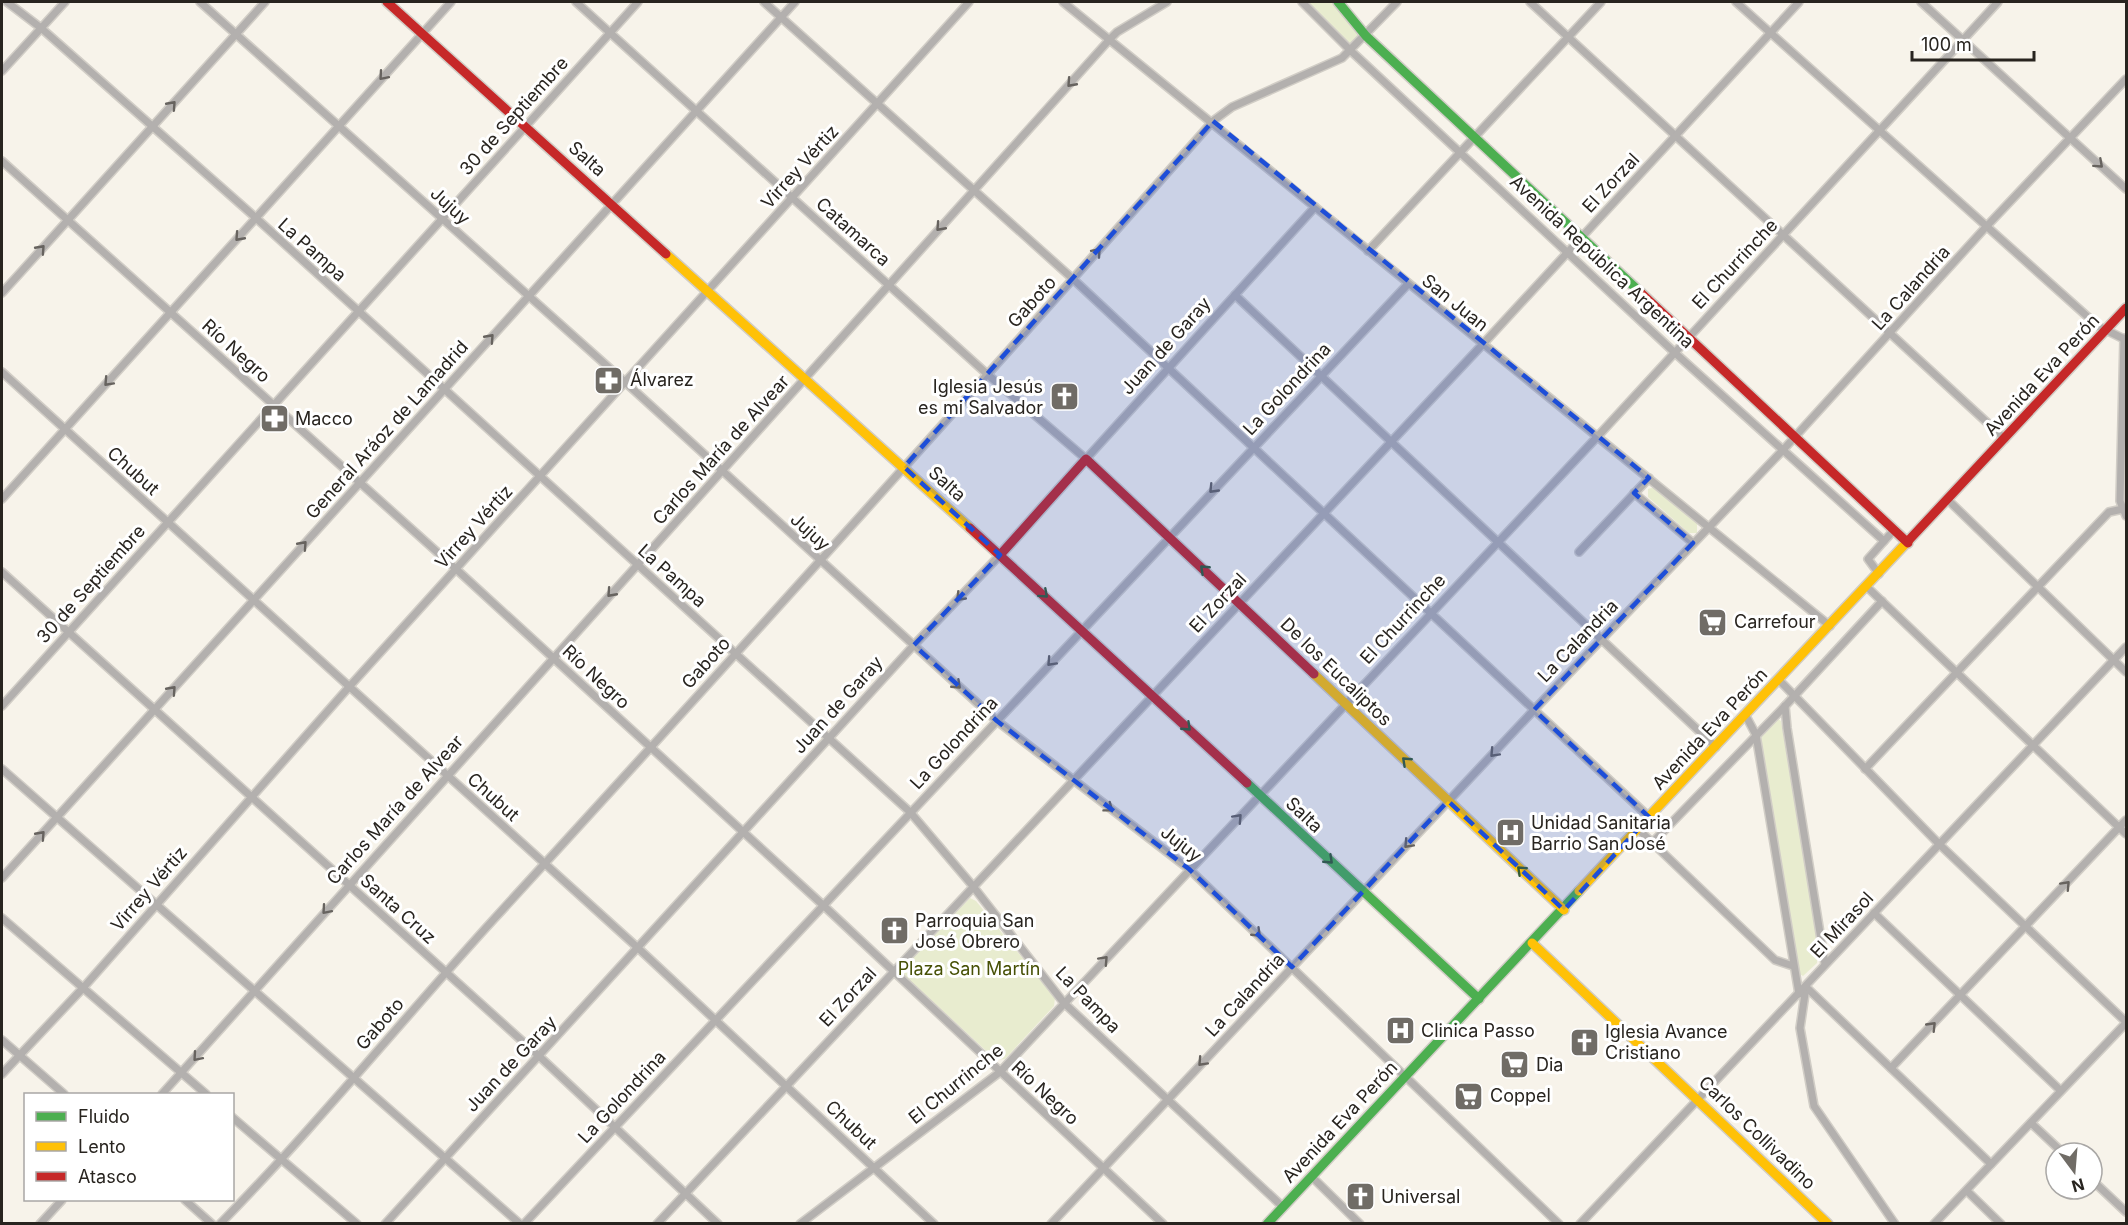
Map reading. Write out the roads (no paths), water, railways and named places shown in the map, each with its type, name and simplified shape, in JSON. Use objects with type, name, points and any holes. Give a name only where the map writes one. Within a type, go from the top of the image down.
[{"type":"street","name":"La Pampa","points":[[7,2],[41,28],[256,218],[910,812],[972,885],[1064,1003],[1282,1207]]},
{"type":"street","points":[[2,71],[65,2]]},
{"type":"street","name":"Jujuy","points":[[200,2],[625,382],[720,472],[996,721],[1190,869],[1559,1224]]},
{"type":"street","points":[[2,293],[265,2]]},
{"type":"street","name":"Salta","points":[[387,2],[1082,628],[1479,999]]},
{"type":"street","points":[[2,499],[451,2]]},
{"type":"street","name":"Catamarca","points":[[576,2],[987,374],[1086,459]]},
{"type":"street","name":"30 de Septiembre","points":[[2,706],[271,404],[359,313],[638,2]]},
{"type":"street","points":[[764,2],[1170,368],[1649,817]]},
{"type":"street","name":"General Aráoz de Lamadrid","points":[[2,878],[795,2]]},
{"type":"street","name":"Virrey Vértiz","points":[[2,1074],[83,988],[349,687],[969,2]]},
{"type":"street","name":"San Juan","points":[[1063,2],[1213,121],[1407,284],[1598,436],[1830,626]]},
{"type":"street","name":"Carlos María de Alvear","points":[[164,1093],[552,657],[1110,39],[1117,32],[1167,2]]},
{"type":"street","name":"Avenida República Argentina","points":[[1302,2],[1351,51],[1674,352],[1884,541]]},
{"type":"street","name":"Avenida República Argentina","points":[[1338,2],[1365,36],[1908,543]]},
{"type":"street","name":"Gaboto","points":[[220,1224],[282,1160],[445,972],[904,467],[1213,121],[1232,108],[1334,63],[1351,51],[1397,2]]},
{"type":"street","points":[[1530,2],[2005,439]]},
{"type":"street","points":[[1368,251],[1601,2]]},
{"type":"street","points":[[1736,2],[1985,228],[2098,326],[2126,339],[2120,501],[2125,513],[2109,512],[1865,770]]},
{"type":"street","name":"El Zorzal","points":[[657,1224],[972,885],[1483,344],[1799,2]]},
{"type":"street","points":[[1921,2],[2127,189]]},
{"type":"street","name":"El Churrinche","points":[[800,1224],[1000,1072],[1344,703],[1598,436],[1998,2]]},
{"type":"street","name":"La Calandria","points":[[1052,1224],[1601,639],[1783,450],[1985,228],[2127,79]]},
{"type":"street","name":"Río Negro","points":[[2,161],[456,569],[744,832],[1163,1224]]},
{"type":"street","name":"Juan de Garay","points":[[385,1224],[448,1158],[914,645],[1000,555],[1315,207]]},
{"type":"street","name":"La Golondrina","points":[[522,1224],[824,906],[1168,536],[1407,284]]},
{"type":"street","points":[[1235,295],[1716,747]]},
{"type":"street","name":"Avenida Eva Perón","points":[[1267,1224],[2127,308]]},
{"type":"street","name":"Chubut","points":[[2,372],[638,948],[934,1224]]},
{"type":"street","name":"De los Eucaliptos","points":[[1086,459],[1564,910]]},
{"type":"street","points":[[1579,552],[1649,478]]},
{"type":"street","points":[[1634,493],[1693,543]]},
{"type":"street","points":[[1948,501],[2127,672]]},
{"type":"street","points":[[1879,574],[1869,564],[1868,559],[1894,530]]},
{"type":"street","name":"Santa Cruz","points":[[2,572],[540,1057],[718,1224]]},
{"type":"street","points":[[1867,587],[2127,834]]},
{"type":"street","points":[[1653,842],[1785,706],[1882,601]]},
{"type":"street","name":"El Mirasol","points":[[1580,1224],[2127,647]]},
{"type":"street","points":[[1779,680],[1793,697],[1939,844],[2127,1023],[2060,1090],[1934,1224]]},
{"type":"street","points":[[1785,706],[1786,728],[1825,964]]},
{"type":"street","points":[[1746,716],[1756,735],[1799,994]]},
{"type":"street","points":[[2,769],[522,1224]]},
{"type":"street","points":[[1892,1068],[2127,820]]},
{"type":"street","points":[[1638,828],[1775,960],[1793,966]]},
{"type":"street","points":[[1874,913],[2060,1090]]},
{"type":"street","points":[[2,918],[204,1093]]},
{"type":"street","name":"Carlos Collivadino","points":[[1532,943],[1828,1224]]},
{"type":"street","points":[[1806,987],[1991,1164]]},
{"type":"street","points":[[1806,987],[1800,1028],[1815,1106],[1895,1224]]},
{"type":"street","points":[[2,1040],[62,1093]]},
{"type":"street","points":[[234,1119],[357,1224]]},
{"type":"street","points":[[2031,1122],[2051,1141]]},
{"type":"street","points":[[1312,1177],[1360,1224]]},
{"type":"street","points":[[1967,1191],[2001,1224]]},
{"type":"street","points":[[2104,1191],[2127,1212]]},
{"type":"street","points":[[40,1224],[61,1201]]},
{"type":"street","points":[[186,1201],[212,1224]]},
{"type":"place","name":"Álvarez","points":[[609,380]]},
{"type":"place","name":"Iglesia Jesús es mi Salvador","points":[[1064,397]]},
{"type":"place","name":"Macco","points":[[274,419]]},
{"type":"place","name":"Carrefour","points":[[1713,622]]},
{"type":"place","name":"Unidad Sanitaria Barrio San José","points":[[1510,833]]},
{"type":"place","name":"Parroquia San José Obrero","points":[[894,931]]},
{"type":"place","name":"Clinica Passo","points":[[1400,1031]]},
{"type":"place","name":"Iglesia Avance Cristiano","points":[[1584,1042]]},
{"type":"place","name":"Dia","points":[[1515,1065]]},
{"type":"place","name":"Coppel","points":[[1469,1096]]},
{"type":"place","name":"Universal","points":[[1360,1197]]},
{"type":"park label","name":"Plaza San Martín","points":[[969,969]]}]
